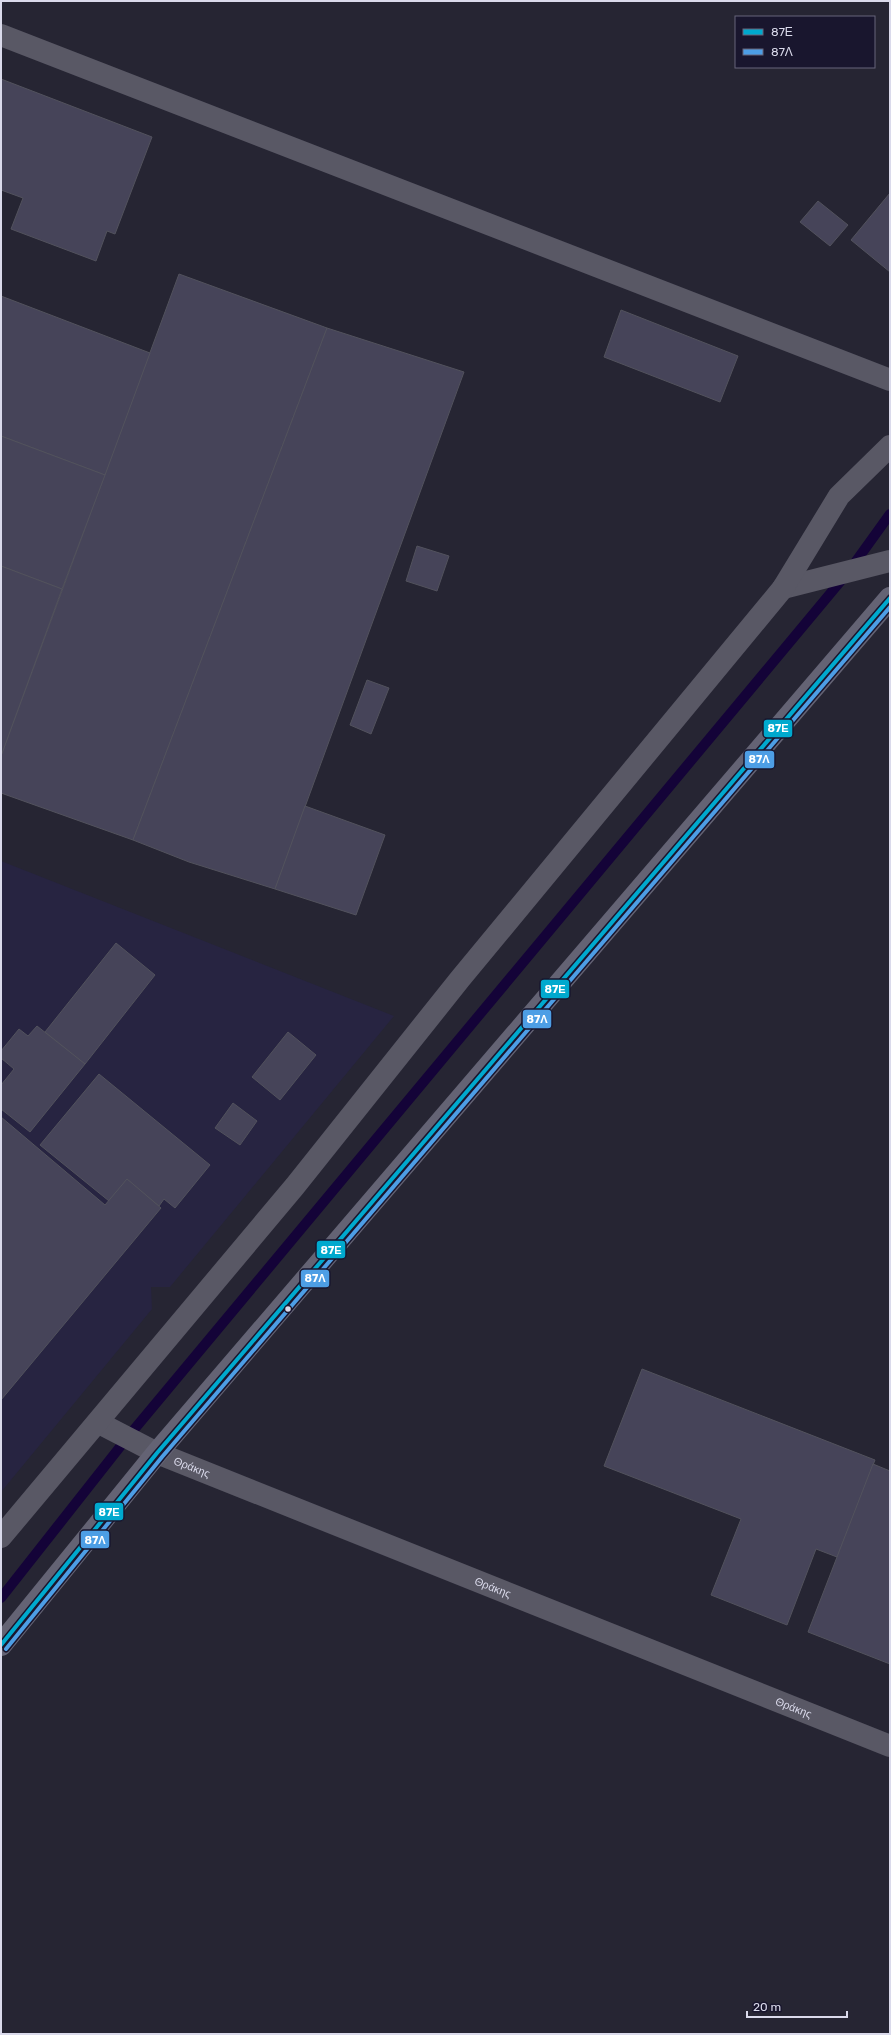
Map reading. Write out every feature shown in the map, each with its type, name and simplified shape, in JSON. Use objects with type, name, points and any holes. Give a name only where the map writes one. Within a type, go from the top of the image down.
[{"type":"main road","points":[[1,1645],[157,1454],[890,598]]},
{"type":"street","points":[[1,35],[890,380]]},
{"type":"street","points":[[1,1537],[99,1423],[295,1186],[460,979],[783,588],[839,496],[890,446]]},
{"type":"street","points":[[783,588],[890,561]]},
{"type":"street","name":"Θράκης","points":[[99,1423],[157,1454],[890,1746]]},
{"type":"shaded area","points":[[1,861],[394,1016],[170,1287],[151,1287],[152,1309],[1,1492]]},
{"type":"building","points":[[1,79],[152,137],[115,234],[107,231],[96,261],[11,229],[23,198],[1,190]]},
{"type":"building","points":[[890,193],[890,272],[851,240]]},
{"type":"building","points":[[818,201],[848,225],[830,246],[800,222]]},
{"type":"building","points":[[179,274],[327,328],[133,840],[1,793],[1,756]]},
{"type":"building","points":[[1,296],[150,353],[105,475],[1,436]]},
{"type":"building","points":[[621,310],[738,356],[720,402],[604,357]]},
{"type":"building","points":[[327,328],[464,372],[275,889],[189,862],[133,840]]},
{"type":"building","points":[[1,436],[105,475],[62,589],[1,566]]},
{"type":"building","points":[[417,546],[449,556],[437,591],[406,581]]},
{"type":"building","points":[[1,566],[62,589],[1,756]]},
{"type":"building","points":[[367,680],[389,688],[371,734],[350,725]]},
{"type":"building","points":[[305,806],[385,835],[356,915],[275,889]]},
{"type":"building","points":[[116,943],[155,975],[85,1064],[45,1032]]},
{"type":"building","points":[[37,1026],[85,1064],[30,1132],[1,1109],[1,1085],[14,1069],[1,1058],[1,1051],[19,1029],[28,1036]]},
{"type":"building","points":[[288,1032],[316,1055],[280,1100],[252,1077]]},
{"type":"building","points":[[99,1074],[210,1165],[175,1208],[164,1199],[159,1206],[127,1179],[109,1201],[40,1145]]},
{"type":"building","points":[[233,1103],[257,1121],[240,1145],[215,1128]]},
{"type":"building","points":[[1,1117],[105,1205],[127,1179],[161,1208],[1,1400]]},
{"type":"building","points":[[642,1369],[875,1460],[837,1557],[816,1549],[787,1625],[711,1595],[741,1519],[604,1466]]},
{"type":"building","points":[[873,1464],[890,1471],[890,1664],[808,1632]]},
{"type":"waterway","points":[[1,1598],[127,1438],[849,571],[890,514]]},
{"type":"transit line","name":"87Ε","points":[[1,1645],[157,1453],[890,598]]},
{"type":"transit line","name":"87Λ","points":[[6,1649],[162,1457],[890,607]]}]
